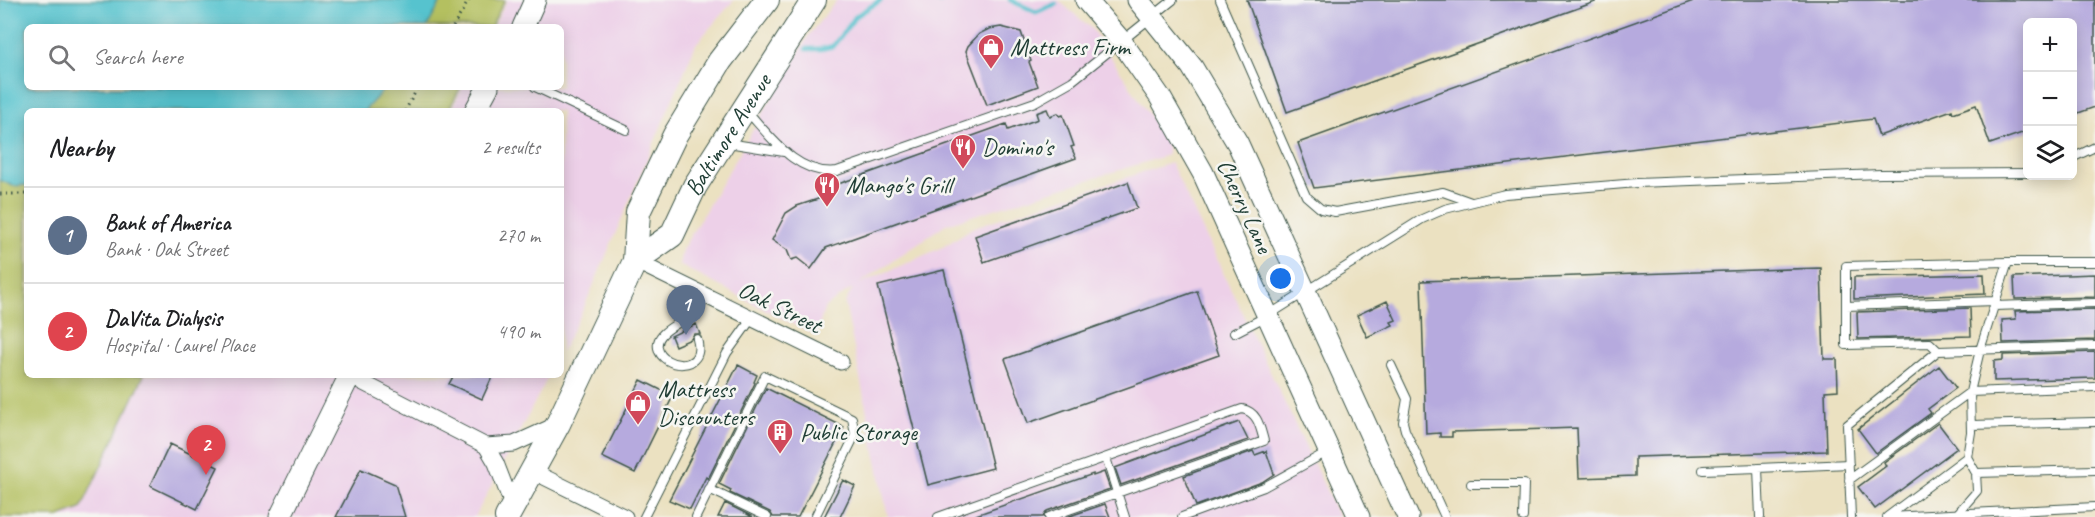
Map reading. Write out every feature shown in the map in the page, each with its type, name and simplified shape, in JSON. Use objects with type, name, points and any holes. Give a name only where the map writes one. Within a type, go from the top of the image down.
[{"type":"main road","points":[[524,24],[536,0]]},
{"type":"main road","name":"Baltimore Avenue","points":[[510,512],[558,424],[635,261],[638,212],[675,135],[720,61],[767,0]]},
{"type":"main road","name":"Baltimore Avenue","points":[[635,261],[672,235],[695,186],[814,0]]},
{"type":"main road","name":"Cherry Lane","points":[[1086,0],[1121,41],[1160,98],[1203,173],[1359,517]]},
{"type":"main road","name":"Cherry Lane","points":[[1138,0],[1192,67],[1238,144],[1408,517]]},
{"type":"main road","points":[[477,108],[486,90]]},
{"type":"main road","points":[[280,517],[348,378]]},
{"type":"street","name":"Oak Street","points":[[635,261],[841,362]]},
{"type":"street","points":[[355,378],[486,446],[514,444],[558,424]]},
{"type":"street","points":[[486,446],[496,463],[510,512]]},
{"type":"street","points":[[532,471],[626,517]]},
{"type":"lane","points":[[744,108],[786,153],[809,168],[820,172],[837,171],[1035,102],[1072,81],[1173,0]]},
{"type":"lane","points":[[1220,0],[1306,196],[1321,208],[1335,212],[1443,192],[1471,202]]},
{"type":"lane","points":[[541,90],[626,130]]},
{"type":"lane","points":[[723,142],[786,153]]},
{"type":"lane","points":[[2077,156],[2095,147]]},
{"type":"lane","points":[[1234,333],[1268,316],[1422,219],[1471,202],[1505,194],[1636,183],[1881,174],[2023,173]]},
{"type":"lane","points":[[1957,514],[1977,491],[1976,473],[1967,457],[1971,425],[1970,392],[1980,350],[2008,262]]},
{"type":"lane","points":[[1938,351],[1930,344],[1846,345],[1846,266],[2095,262]]},
{"type":"lane","points":[[697,339],[698,357],[688,364],[678,365],[664,357],[658,348],[660,339],[666,331],[688,320],[700,292]]},
{"type":"lane","points":[[1846,306],[2095,303]]},
{"type":"lane","points":[[644,517],[727,352],[753,318]]},
{"type":"lane","points":[[1851,517],[1847,425],[1938,351],[2095,346]]},
{"type":"lane","points":[[1391,365],[1407,399],[1403,422],[1405,430],[1444,517]]},
{"type":"lane","points":[[696,517],[765,376],[852,418],[855,435],[815,517]]},
{"type":"lane","points":[[1849,480],[1970,392],[2095,387]]},
{"type":"lane","points":[[938,517],[1242,409],[1250,410],[1258,420],[1264,441],[1049,517]]},
{"type":"lane","points":[[1971,425],[2095,422]]},
{"type":"lane","points":[[1182,517],[1264,487],[1329,452]]},
{"type":"lane","points":[[1886,517],[1967,457]]},
{"type":"lane","points":[[1106,458],[1125,517]]},
{"type":"lane","points":[[1703,470],[1849,464]]},
{"type":"lane","points":[[1758,468],[1760,517]]},
{"type":"lane","points":[[1976,473],[2095,470]]},
{"type":"lane","points":[[1471,484],[1524,484],[1523,517]]},
{"type":"lane","points":[[709,489],[767,517]]},
{"type":"lane","points":[[1886,517],[2095,507]]},
{"type":"path","points":[[455,24],[469,0]]},
{"type":"path","points":[[407,108],[416,90]]},
{"type":"path","points":[[0,194],[24,194]]},
{"type":"shaded area","points":[[507,0],[734,0],[696,44],[582,312],[564,346],[564,108],[452,108],[461,90],[564,90],[564,24],[495,24]]},
{"type":"shaded area","points":[[837,0],[1058,0],[1092,29],[1166,140],[1168,155],[946,224],[859,284],[943,247],[974,227],[1171,163],[1339,517],[888,517],[845,303],[853,288],[825,307],[816,336],[679,265],[682,250],[809,35]]},
{"type":"shaded area","points":[[143,378],[547,378],[475,517],[59,517],[81,509]]},
{"type":"green space","points":[[0,0],[505,0],[493,24],[24,24],[24,90],[459,90],[450,108],[24,108],[24,378],[143,378],[81,509],[59,517],[0,517]]},
{"type":"water","points":[[0,0],[442,0],[429,24],[24,24],[24,90],[383,90],[367,108],[24,108],[24,185],[13,186],[0,180]]},
{"type":"building","points":[[1247,0],[1594,0],[1595,2],[1287,112]]},
{"type":"building","points":[[1696,0],[2095,0],[2095,107],[2077,114],[2077,18],[2023,18],[2023,133],[1990,144],[1976,105],[1953,113],[1952,110],[1879,136],[1873,119],[1314,188],[1298,143]]},
{"type":"building","points":[[1001,27],[1021,32],[1038,86],[987,105],[966,51],[979,34]]},
{"type":"building","points":[[1047,109],[1050,116],[1058,113],[1060,116],[1063,115],[1076,158],[826,248],[811,269],[797,258],[791,260],[787,250],[772,240],[786,213],[797,206],[830,195],[827,188],[1006,124],[1008,130],[1038,119],[1036,113]]},
{"type":"building","points":[[1128,182],[1137,208],[984,262],[975,236]]},
{"type":"building","points":[[1821,268],[1824,359],[1837,359],[1838,390],[1825,391],[1827,451],[1635,457],[1635,476],[1579,478],[1577,428],[1452,432],[1452,437],[1440,437],[1440,433],[1426,434],[1421,281]]},
{"type":"building","points":[[944,270],[993,468],[928,485],[878,286]]},
{"type":"building","points":[[1984,274],[1985,294],[1854,299],[1854,277]]},
{"type":"building","points":[[2095,274],[2095,297],[2015,299],[2014,277]]},
{"type":"building","points":[[1197,291],[1219,355],[1028,423],[1005,359]]},
{"type":"building","points":[[1387,301],[1396,320],[1391,322],[1393,325],[1367,337],[1357,315]]},
{"type":"building","points":[[1970,308],[1971,336],[1858,339],[1857,312]]},
{"type":"building","points":[[2095,309],[2095,340],[2003,343],[2002,320],[2016,319],[2015,311]]},
{"type":"building","points":[[696,324],[700,334],[694,334],[691,339],[675,346],[671,336]]},
{"type":"building","points":[[2095,352],[2095,378],[1994,381],[1994,361],[2003,360],[2003,355]]},
{"type":"building","points":[[738,365],[757,375],[755,383],[708,479],[706,477],[690,509],[669,500]]},
{"type":"building","points":[[1939,366],[1956,388],[1928,409],[1931,413],[1876,453],[1858,429]]},
{"type":"building","points":[[452,378],[492,378],[482,399],[449,384]]},
{"type":"building","name":"Mattress Discounters","points":[[641,380],[673,396],[635,473],[602,457]]},
{"type":"building","name":"Public Storage","points":[[766,388],[844,427],[798,517],[773,517],[770,512],[730,493],[731,490],[719,484]]},
{"type":"building","points":[[1239,422],[1248,440],[1121,485],[1115,468]]},
{"type":"building","points":[[1938,423],[1957,448],[1875,509],[1858,487],[1886,466],[1884,462]]},
{"type":"building","points":[[170,444],[218,467],[197,509],[150,486]]},
{"type":"building","points":[[1253,451],[1255,455],[1266,451],[1274,474],[1262,482],[1196,506],[1184,476]]},
{"type":"building","points":[[361,469],[395,484],[405,517],[336,517]]},
{"type":"building","points":[[1104,472],[1110,489],[1047,511],[1043,517],[976,517],[976,515]]},
{"type":"building","points":[[843,480],[855,486],[840,517],[824,517]]},
{"type":"building","points":[[725,503],[753,517],[718,517]]},
{"type":"building","points":[[1105,504],[1110,517],[1067,517]]},
{"type":"waterway","points":[[806,49],[833,46],[856,16],[881,0]]},
{"type":"waterway","points":[[931,0],[939,2],[944,0]]},
{"type":"waterway","points":[[1010,0],[1036,12],[1056,4]]},
{"type":"place","name":"Mattress Firm","points":[[991,70]]},
{"type":"place","name":"Domino's","points":[[963,170]]},
{"type":"place","name":"Mango's Grill","points":[[827,208]]},
{"type":"place","name":"Bank of America","points":[[686,335]]},
{"type":"place","name":"Mattress Discounters","points":[[638,426]]},
{"type":"place","name":"Public Storage","points":[[780,455]]},
{"type":"place","name":"DaVita Dialysis","points":[[206,475]]}]
